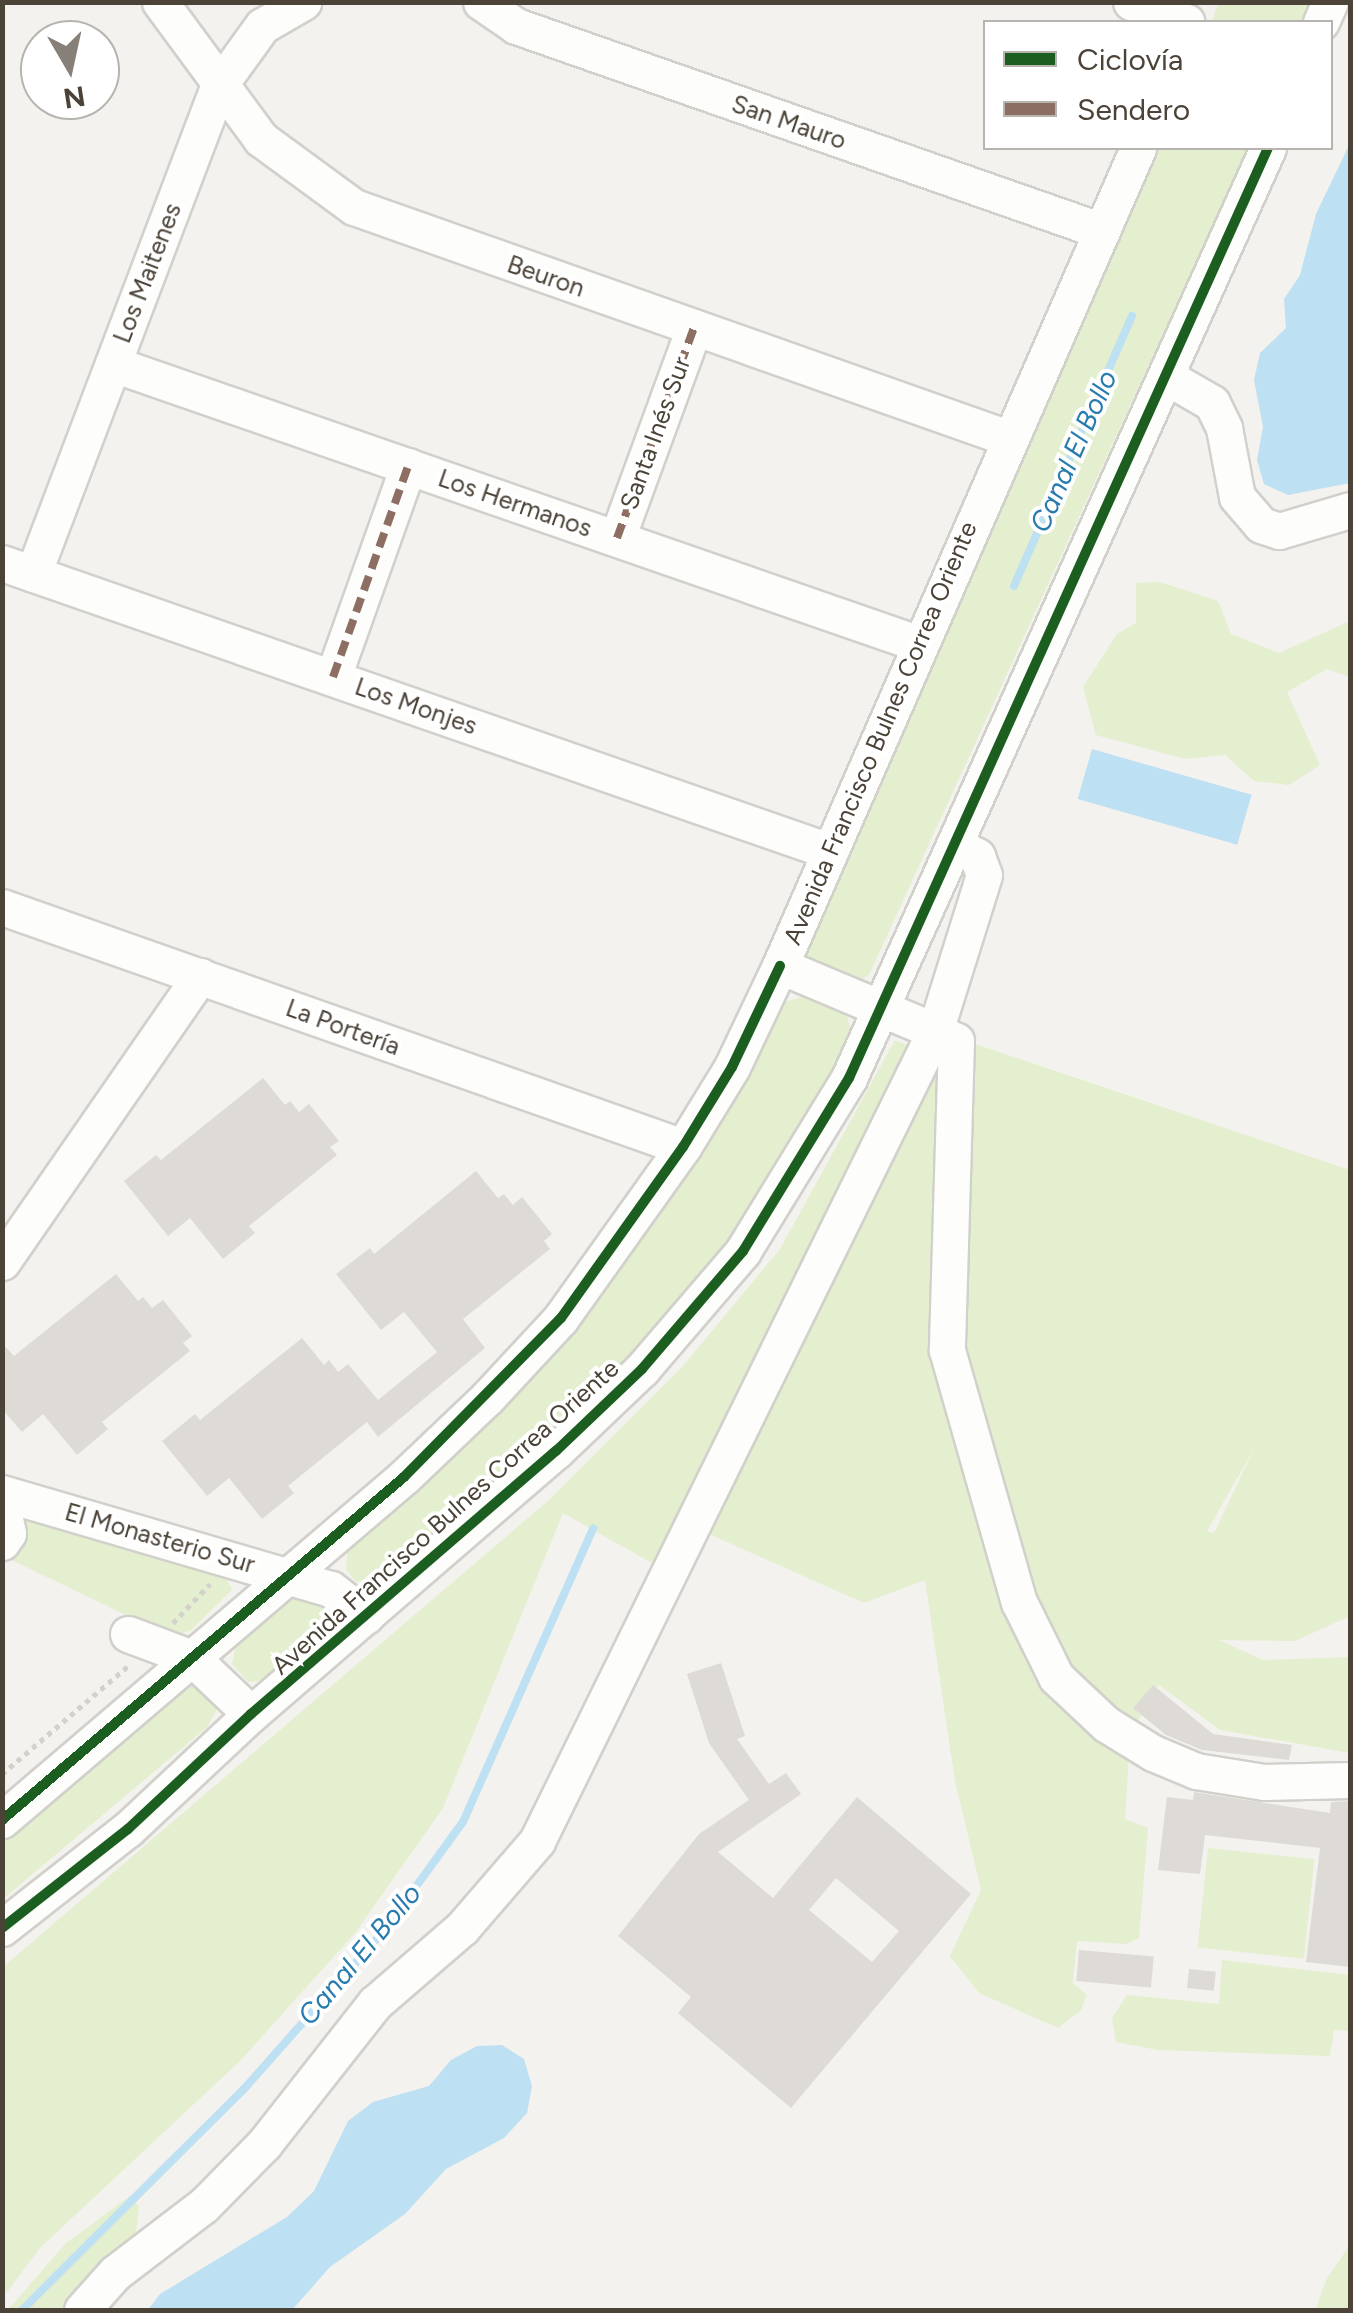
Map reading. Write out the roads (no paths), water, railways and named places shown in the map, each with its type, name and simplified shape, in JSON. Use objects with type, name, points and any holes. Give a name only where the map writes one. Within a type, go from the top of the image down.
[{"type":"street","name":"Beuron","points":[[160,2],[218,87],[282,158],[354,207],[1008,438]]},
{"type":"street","name":"Los Maitenes","points":[[18,568],[113,364],[218,87],[262,26],[304,2]]},
{"type":"street","name":"San Mauro","points":[[481,2],[516,26],[1102,231]]},
{"type":"street","points":[[1131,2],[1184,20]]},
{"type":"street","name":"Avenida Francisco Bulnes Correa Oriente","points":[[2,1820],[432,1450],[561,1318],[683,1147],[732,1067],[780,966],[917,643],[1137,150]]},
{"type":"street","name":"Avenida Francisco Bulnes Correa Oriente","points":[[2,1928],[128,1830],[251,1714],[556,1451],[699,1304],[793,1178],[881,1009],[1168,378],[1267,150]]},
{"type":"street","name":"Santa Inés Sur","points":[[616,538],[694,328]]},
{"type":"street","name":"Los Hermanos","points":[[113,364],[917,643]]},
{"type":"street","points":[[1168,378],[1212,403],[1224,428],[1237,496],[1261,524],[1278,530],[1350,510]]},
{"type":"street","points":[[333,677],[408,466]]},
{"type":"street","name":"Los Monjes","points":[[18,568],[829,851]]},
{"type":"street","points":[[82,2310],[115,2273],[204,2205],[264,2144],[376,2003],[462,1928],[537,1840],[935,1031],[984,875],[976,856],[956,845]]},
{"type":"street","name":"La Portería","points":[[2,907],[683,1147]]},
{"type":"street","points":[[780,966],[956,1041],[947,1350],[1019,1602],[1056,1677],[1106,1724],[1196,1771],[1264,1782],[1350,1780]]},
{"type":"street","points":[[2,1262],[200,976]]},
{"type":"street","name":"El Monasterio Sur","points":[[2,1493],[331,1588],[366,1616]]},
{"type":"street","points":[[2,1504],[2,1542]]},
{"type":"street","points":[[140,1639],[192,1658],[251,1714]]},
{"type":"water","points":[[1350,143],[1350,483],[1288,495],[1264,484],[1257,460],[1263,427],[1254,380],[1260,353],[1286,328],[1284,299],[1300,275],[1316,214]]},
{"type":"water","points":[[1092,749],[1252,795],[1237,845],[1078,799]]},
{"type":"water","points":[[502,2045],[524,2059],[532,2086],[527,2113],[504,2138],[446,2169],[405,2214],[330,2267],[292,2310],[148,2310],[160,2294],[287,2217],[314,2191],[348,2121],[373,2102],[429,2086],[451,2060],[477,2046]]},
{"type":"waterway","name":"Canal El Bollo","points":[[1014,586],[1132,316]]},
{"type":"waterway","name":"Canal El Bollo","points":[[22,2310],[244,2089],[383,1932],[463,1822],[593,1528]]}]
